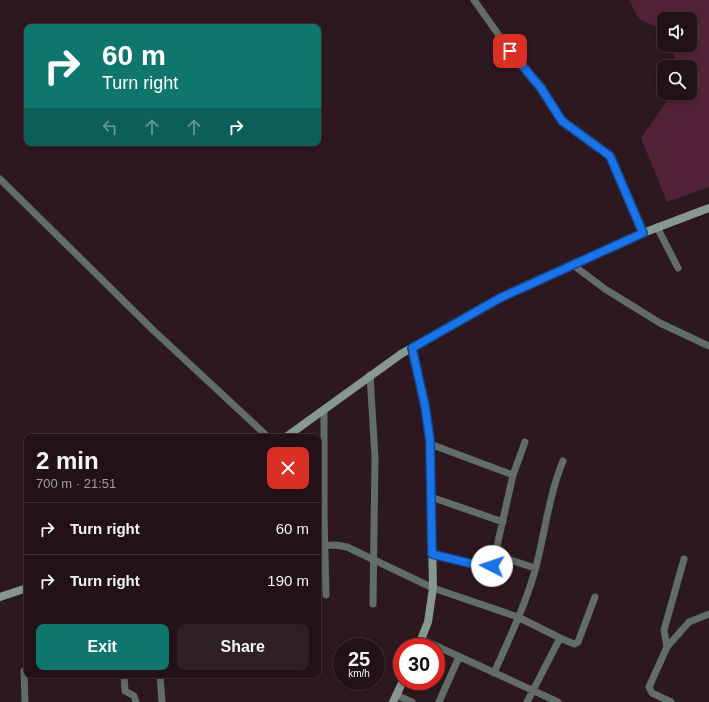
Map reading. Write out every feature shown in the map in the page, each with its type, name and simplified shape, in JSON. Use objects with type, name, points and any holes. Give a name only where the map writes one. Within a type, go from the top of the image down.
[{"type":"main road","points":[[290,434],[370,376],[412,348],[500,298],[643,233],[709,208]]},
{"type":"main road","points":[[412,348],[425,406],[430,444],[433,588],[428,622],[422,638]]},
{"type":"main road","points":[[0,597],[24,589]]},
{"type":"street","points":[[474,0],[510,51],[544,92],[559,117],[610,156],[643,233]]},
{"type":"street","points":[[0,180],[153,330],[265,434]]},
{"type":"street","points":[[657,228],[678,268]]},
{"type":"street","points":[[574,265],[605,289],[660,323],[709,346]]},
{"type":"street","points":[[370,376],[375,457],[373,604]]},
{"type":"street","points":[[324,410],[322,546],[326,595]]},
{"type":"street","points":[[432,554],[489,568],[492,567],[514,475],[525,442]]},
{"type":"street","points":[[430,444],[514,475]]},
{"type":"street","points":[[494,673],[518,617],[535,568],[556,478],[563,461]]},
{"type":"street","points":[[431,498],[503,522]]},
{"type":"street","points":[[322,546],[342,545],[433,588],[518,617],[574,644],[578,642],[596,597]]},
{"type":"street","points":[[495,555],[535,568]]},
{"type":"street","points":[[667,647],[664,630],[684,559]]},
{"type":"street","points":[[670,702],[652,693],[650,688],[667,647],[689,622],[709,614]]},
{"type":"street","points":[[527,702],[560,638]]},
{"type":"street","points":[[445,652],[558,702]]},
{"type":"street","points":[[439,702],[459,657]]},
{"type":"street","points":[[24,678],[25,702]]},
{"type":"street","points":[[124,678],[125,691],[134,696],[136,702]]},
{"type":"street","points":[[160,678],[162,702]]},
{"type":"street","points":[[395,698],[412,702]]},
{"type":"shaded area","points":[[629,0],[709,0],[709,187],[667,202],[641,138],[668,100],[697,100],[697,60],[676,60],[673,52],[697,52],[697,12],[657,12],[657,28],[639,19]]},
{"type":"route","points":[[492,566],[489,568],[432,554],[430,440],[425,406],[412,348],[500,298],[643,233],[610,156],[562,121],[544,92],[510,51]]}]
